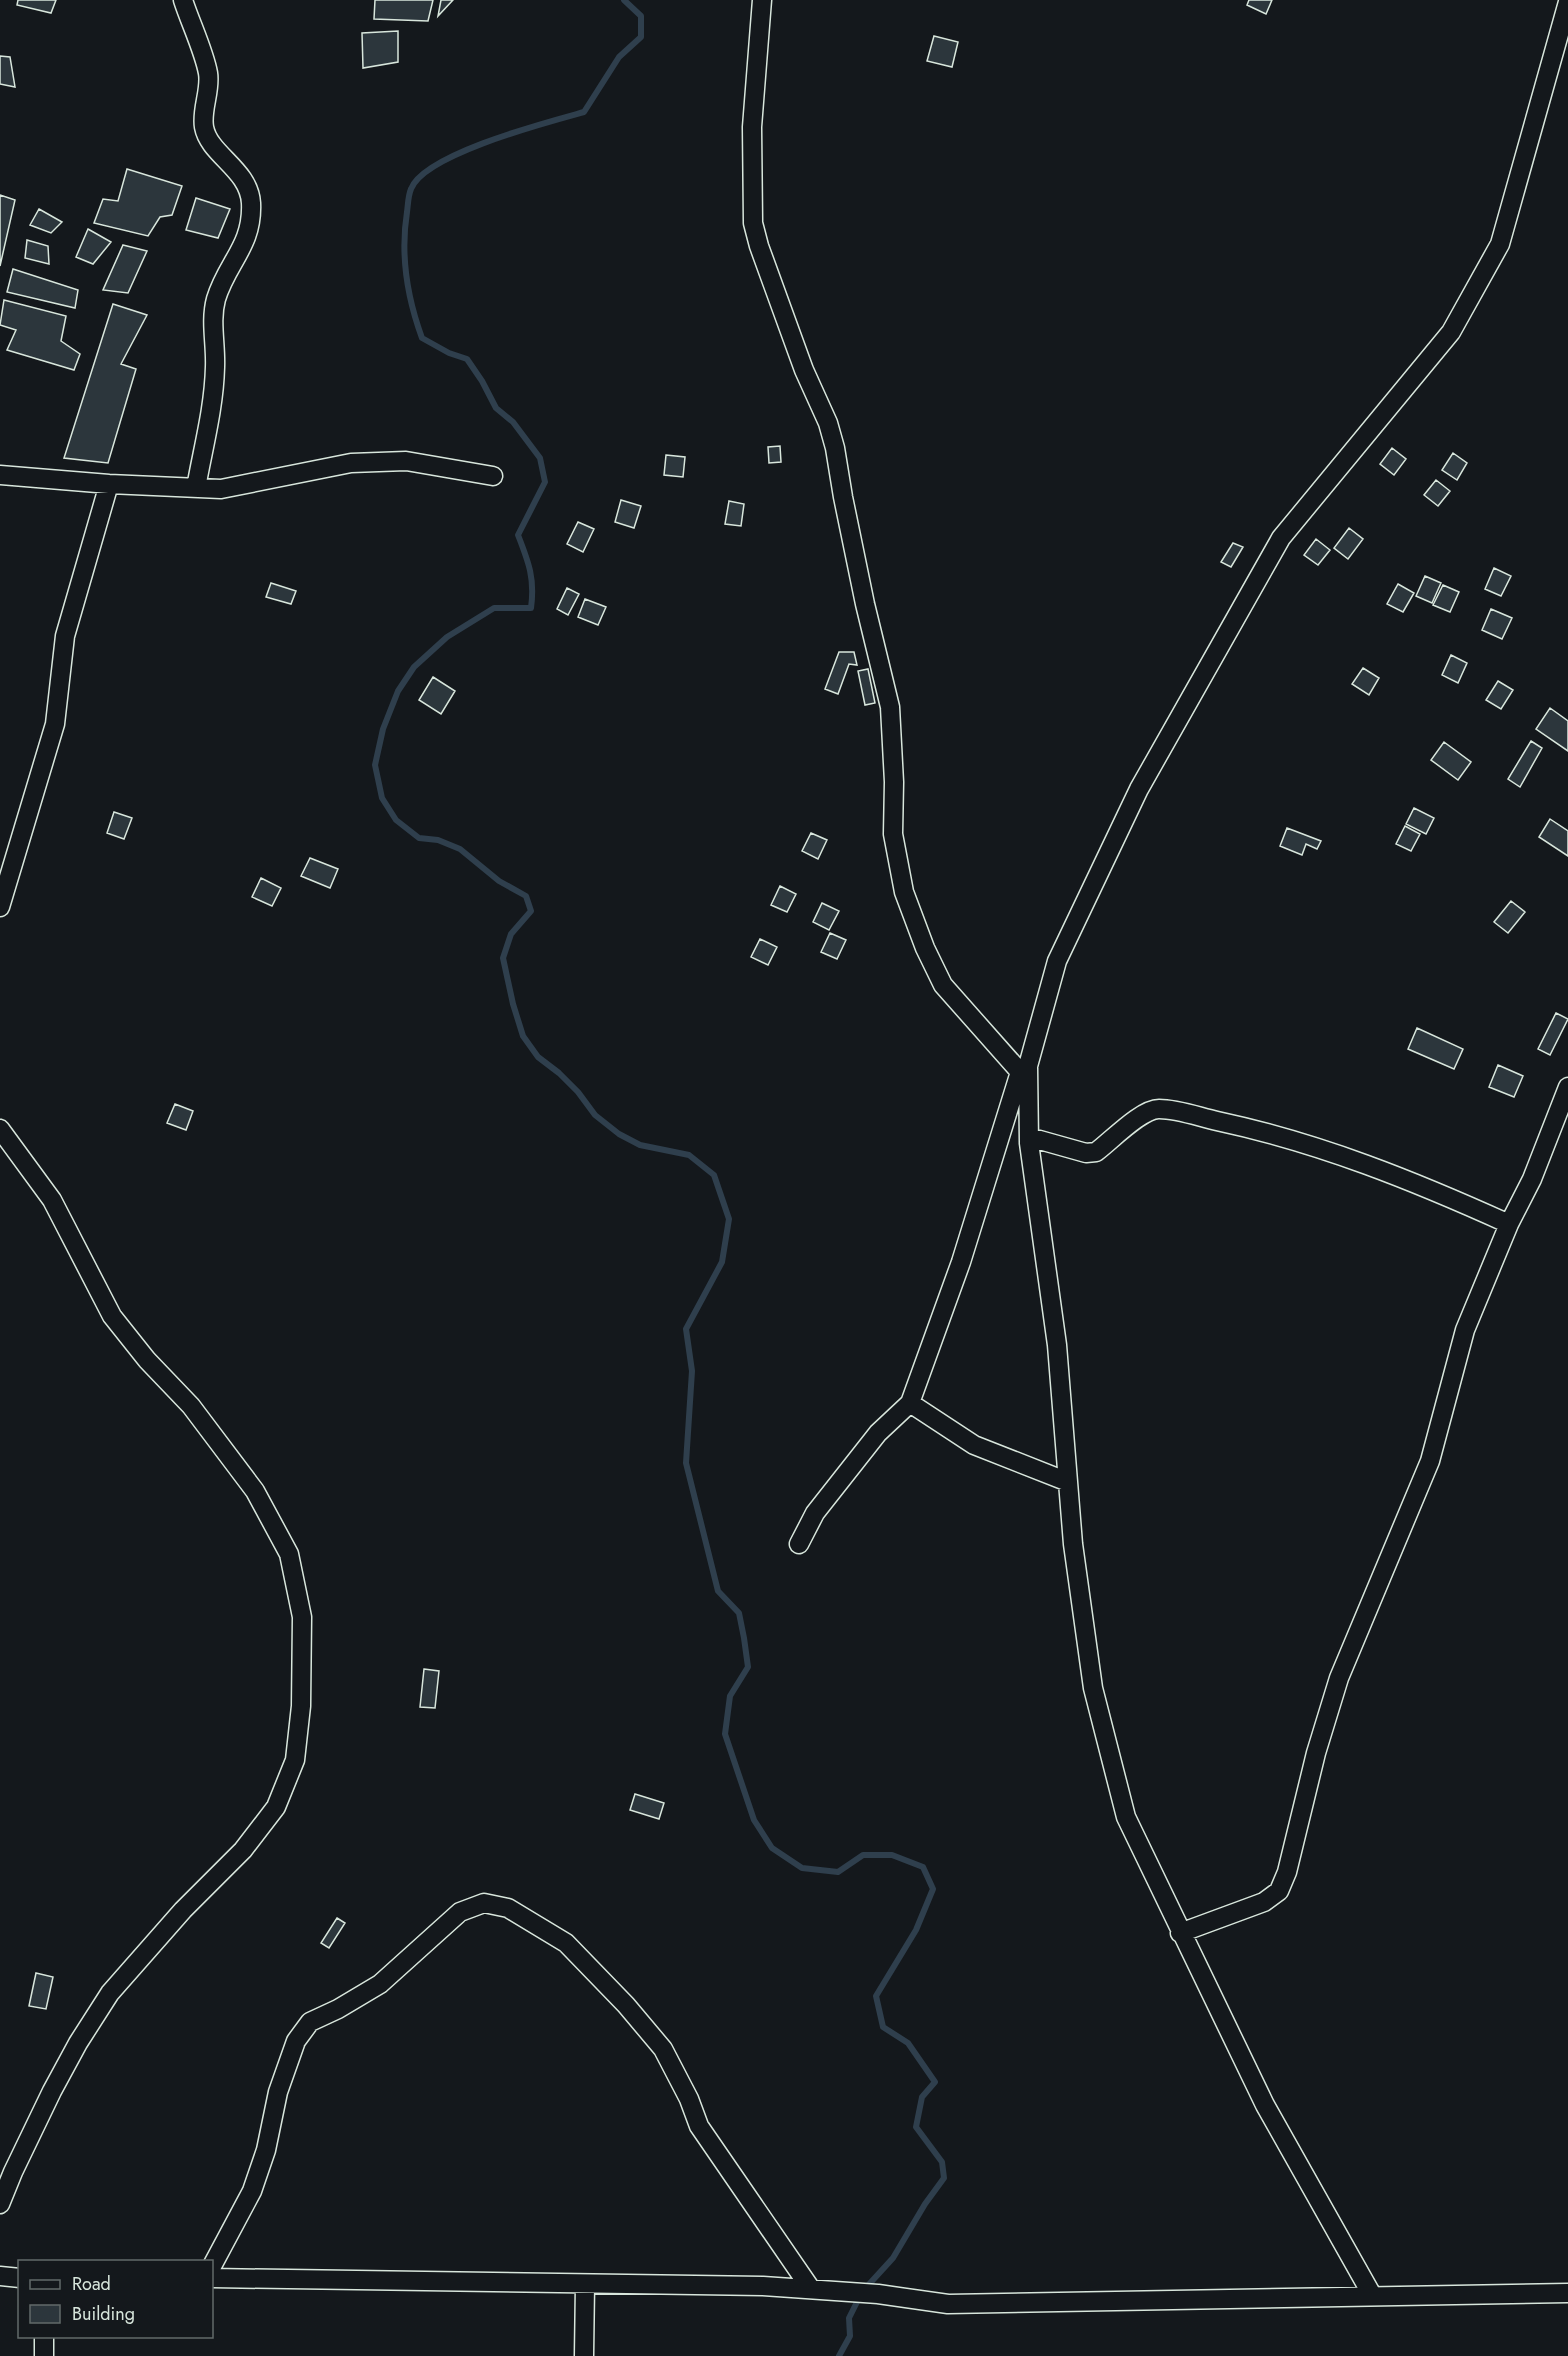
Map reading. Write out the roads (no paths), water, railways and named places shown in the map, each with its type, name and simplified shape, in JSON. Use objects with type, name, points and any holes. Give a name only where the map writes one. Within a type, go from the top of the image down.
[{"type":"street","points":[[183,0],[208,74],[204,127],[208,138],[243,178],[251,199],[252,223],[247,238],[216,300],[213,323],[215,366],[212,402],[196,488]]},
{"type":"street","points":[[762,0],[752,127],[753,223],[759,246],[804,370],[828,423],[835,448],[863,594],[890,707],[894,782],[893,834],[904,892],[925,948],[943,985],[1024,1076],[1029,1137],[1057,1345],[1074,1544],[1093,1688],[1126,1817],[1265,2105],[1372,2295]]},
{"type":"street","points":[[799,1544],[815,1514],[878,1433],[910,1403],[1028,1066],[1058,961],[1138,789],[1281,538],[1451,332],[1500,244],[1568,2]]},
{"type":"street","points":[[0,475],[109,484],[221,489],[351,463],[406,461],[493,477]]},
{"type":"street","points":[[0,907],[55,724],[65,636],[109,484]]},
{"type":"street","points":[[1180,1932],[1264,1902],[1279,1891],[1287,1872],[1316,1753],[1339,1678],[1430,1461],[1465,1330],[1509,1224],[1532,1179],[1568,1087]]},
{"type":"street","points":[[1029,1137],[1086,1153],[1096,1152],[1145,1113],[1158,1109],[1252,1128],[1362,1161],[1509,1224]]},
{"type":"street","points":[[0,1129],[52,1200],[112,1316],[147,1360],[191,1406],[255,1491],[289,1554],[302,1617],[301,1706],[295,1761],[276,1807],[243,1850],[183,1910],[110,1993],[78,2043],[52,2091],[0,2204]]},
{"type":"street","points":[[910,1403],[974,1445],[1068,1482]]},
{"type":"street","points":[[213,2264],[252,2191],[266,2150],[278,2092],[296,2041],[310,2022],[338,2009],[380,1984],[460,1912],[484,1903],[508,1908],[566,1943],[626,2005],[663,2049],[689,2099],[699,2126],[811,2289]]},
{"type":"street","points":[[0,2276],[18,2278]]},
{"type":"street","points":[[213,2278],[811,2289],[878,2294],[948,2304],[1568,2293]]},
{"type":"street","points":[[584,2356],[585,2284]]},
{"type":"street","points":[[44,2338],[44,2356]]},
{"type":"waterway","points":[[624,0],[641,16],[641,37],[619,57],[584,112],[489,141],[462,152],[421,176],[410,192],[404,244],[406,276],[412,307],[422,338],[449,353],[467,359],[496,408],[513,422],[540,458],[545,482],[518,535],[530,571],[531,608],[494,608],[447,637],[414,667],[398,691],[383,729],[375,765],[382,798],[396,820],[419,838],[438,840],[460,849],[499,881],[526,896],[531,911],[511,934],[503,958],[523,1036],[538,1057],[559,1073],[578,1092],[595,1115],[619,1134],[640,1145],[689,1155],[714,1175],[729,1219],[722,1262],[686,1329],[692,1371],[686,1463],[718,1591],[739,1613],[744,1638],[748,1667],[730,1696],[725,1734],[754,1820],[772,1848],[802,1868],[838,1872],[863,1855],[892,1855],[923,1867],[933,1889],[916,1930],[876,1996],[883,2027],[908,2043],[935,2082],[922,2097],[916,2127],[942,2162],[944,2178],[925,2204],[893,2258],[862,2292],[849,2318],[850,2336],[839,2356]]}]
